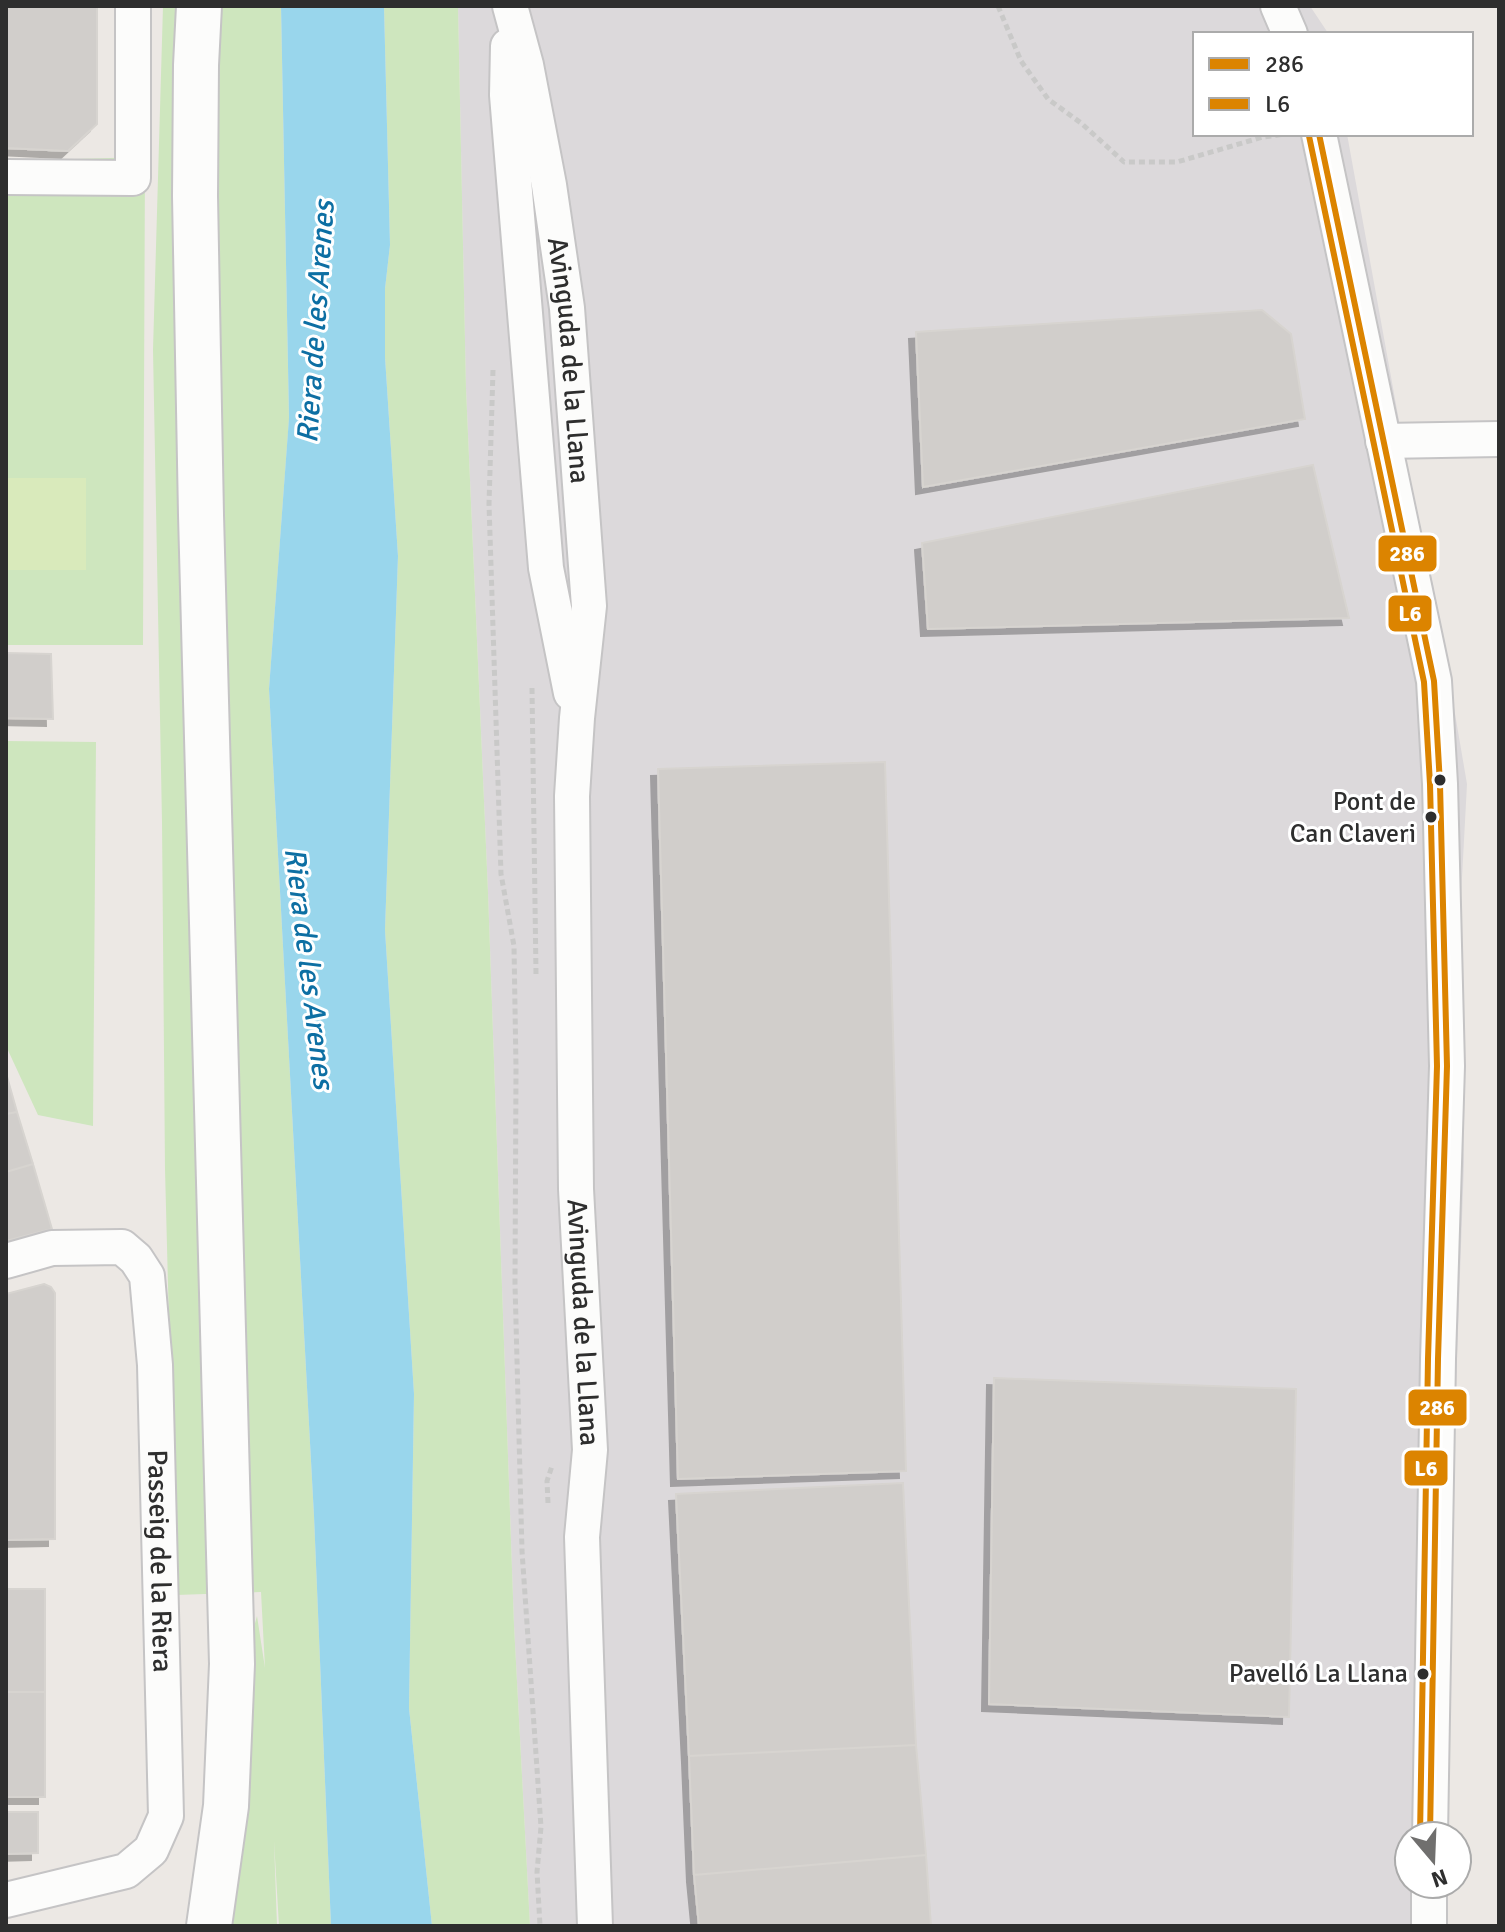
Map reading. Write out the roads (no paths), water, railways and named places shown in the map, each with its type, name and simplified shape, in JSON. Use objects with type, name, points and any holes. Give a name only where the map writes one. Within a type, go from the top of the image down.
[{"type":"main road","points":[[199,6],[195,196],[201,515],[232,1664],[226,1806],[209,1926]]},
{"type":"street","points":[[6,177],[133,178],[133,6]]},
{"type":"street","name":"Avinguda de la Llana","points":[[510,6],[507,95],[546,568],[561,654],[577,718],[572,796],[576,1189],[590,1450],[582,1537],[595,1926]]},
{"type":"street","points":[[1278,6],[1289,32]]},
{"type":"street","points":[[1319,136],[1434,681],[1440,784],[1447,1066],[1438,1359],[1430,1820]]},
{"type":"street","points":[[1383,441],[1491,439]]},
{"type":"street","name":"Passeig de la Riera","points":[[6,1261],[52,1248],[122,1247],[136,1259],[147,1276],[155,1365],[166,1816],[151,1850],[126,1871],[6,1900]]},
{"type":"street","points":[[1429,1900],[1429,1926]]},
{"type":"water","name":"Riera de les Arenes","points":[[281,6],[384,6],[390,245],[385,289],[385,357],[398,556],[385,930],[414,1394],[409,1708],[432,1926],[331,1926],[314,1516],[269,689],[289,418]]},
{"type":"place","name":"Pont de Can Claveri","points":[[1431,817]]},
{"type":"place","name":"Pavelló La Llana","points":[[1423,1674]]}]
